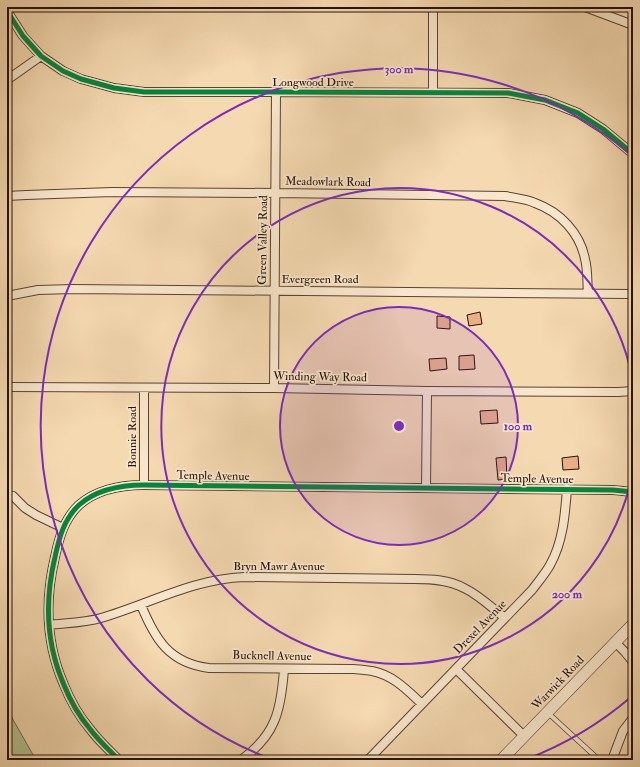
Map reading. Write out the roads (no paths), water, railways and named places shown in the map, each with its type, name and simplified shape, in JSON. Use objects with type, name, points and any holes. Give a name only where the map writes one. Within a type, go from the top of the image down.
[{"type":"street","points":[[433,7],[433,92]]},
{"type":"street","points":[[585,7],[633,25]]},
{"type":"street","name":"Longwood Drive","points":[[7,11],[22,36],[41,56],[63,71],[82,79],[114,88],[144,92],[433,92],[508,94],[545,100],[578,113],[604,129],[633,154]]},
{"type":"street","points":[[7,80],[41,56]]},
{"type":"street","name":"Green Valley Road","points":[[274,388],[276,92]]},
{"type":"street","name":"Meadowlark Road","points":[[7,196],[112,192],[505,196],[534,202],[549,209],[566,222],[578,239],[585,258],[588,293]]},
{"type":"street","name":"Evergreen Road","points":[[7,296],[38,290],[73,289],[633,294]]},
{"type":"street","name":"Winding Way Road","points":[[7,387],[274,388],[427,391],[633,391]]},
{"type":"street","name":"Bonnie Road","points":[[144,388],[144,485]]},
{"type":"street","points":[[426,488],[427,391]]},
{"type":"street","name":"Temple Avenue","points":[[119,760],[90,729],[70,699],[63,683],[52,647],[49,625],[51,574],[63,528],[76,509],[84,501],[94,495],[115,487],[133,485],[613,490],[633,492]]},
{"type":"street","name":"Drexel Avenue","points":[[368,760],[532,590],[551,565],[558,548],[564,524],[567,490]]},
{"type":"street","points":[[13,496],[25,508],[63,528]]},
{"type":"street","name":"Bryn Mawr Avenue","points":[[49,625],[90,620],[141,605],[197,584],[230,578],[427,579],[447,582],[463,587],[480,598],[505,618]]},
{"type":"street","name":"Bucknell Avenue","points":[[141,605],[161,644],[167,650],[184,661],[200,667],[352,669],[372,671],[387,676],[401,684],[422,704]]},
{"type":"street","name":"Warwick Road","points":[[501,760],[633,624]]},
{"type":"street","points":[[615,642],[633,662]]},
{"type":"street","points":[[241,760],[264,740],[272,727],[282,689],[284,669]]},
{"type":"street","points":[[456,669],[524,736]]},
{"type":"street","points":[[612,760],[623,731],[633,718]]},
{"type":"lane","points":[[547,712],[597,758]]}]
